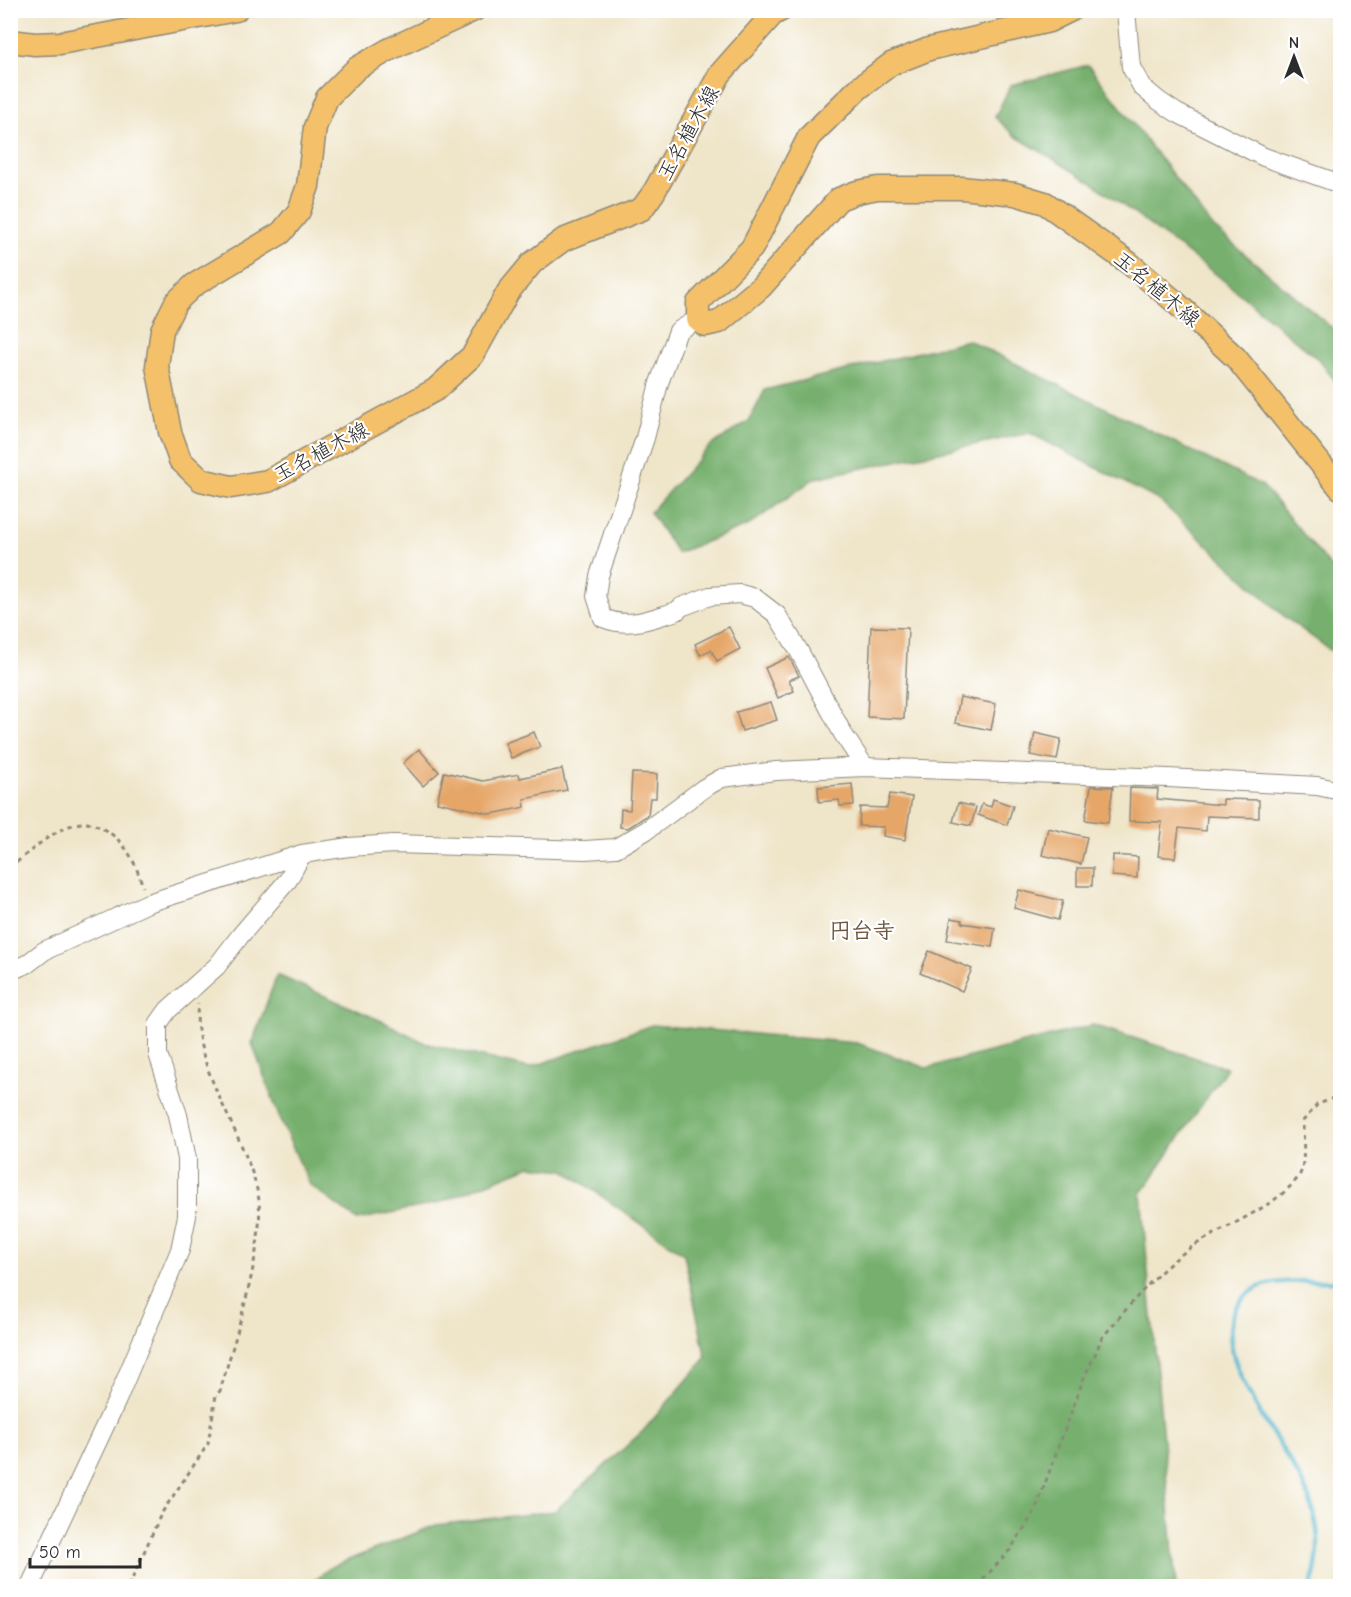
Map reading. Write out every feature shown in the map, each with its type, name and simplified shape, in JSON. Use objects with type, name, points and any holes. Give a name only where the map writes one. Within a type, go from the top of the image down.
[{"type":"main road","points":[[10,41],[35,44],[60,43],[236,10]]},
{"type":"main road","name":"玉名植木線","points":[[474,10],[390,49],[357,68],[327,98],[315,127],[308,186],[299,211],[281,233],[194,285],[176,302],[162,330],[157,366],[170,432],[180,460],[201,480],[231,487],[268,481],[435,390],[473,355],[508,292],[532,263],[563,240],[642,209],[654,192],[720,74],[773,14],[781,10]]},
{"type":"main road","points":[[698,319],[698,303],[752,248],[809,137],[859,88],[891,64],[930,49],[1049,21],[1071,10]]},
{"type":"main road","name":"玉名植木線","points":[[698,319],[705,325],[719,322],[761,287],[839,199],[857,192],[878,188],[962,188],[1015,194],[1045,203],[1106,246],[1174,301],[1236,358],[1341,488]]},
{"type":"street","points":[[1126,10],[1131,67],[1142,87],[1159,101],[1177,113],[1264,157],[1341,184]]},
{"type":"street","points":[[698,319],[678,331],[659,383],[645,438],[598,576],[596,596],[603,618],[616,623],[637,623],[677,611],[681,607],[710,596],[740,594],[755,598],[777,615],[843,734],[865,767]]},
{"type":"street","points":[[10,971],[27,964],[44,951],[148,903],[302,854],[349,847],[394,844],[585,850],[616,848],[647,830],[704,788],[722,778],[776,771],[865,767],[1168,778],[1317,786],[1336,790]]},
{"type":"street","points":[[30,1587],[117,1400],[180,1251],[187,1216],[187,1159],[178,1114],[158,1054],[158,1024],[168,1010],[218,966],[240,936],[288,880],[302,854]]},
{"type":"path","points":[[10,868],[44,841],[64,829],[84,822],[100,826],[122,842],[135,862],[148,903]]},
{"type":"path","points":[[129,1587],[161,1514],[208,1444],[216,1395],[220,1390],[253,1267],[258,1226],[258,1197],[253,1175],[238,1134],[211,1077],[200,1044],[196,1020],[201,982]]},
{"type":"path","points":[[977,1587],[1010,1550],[1035,1511],[1100,1340],[1150,1281],[1189,1249],[1280,1196],[1300,1174],[1303,1153],[1303,1121],[1317,1105],[1341,1095]]},
{"type":"green space","points":[[1088,65],[1213,227],[1340,333],[1340,387],[1319,360],[1217,275],[1094,184],[1015,136],[995,117],[1011,85]]},
{"type":"green space","points":[[968,340],[1263,486],[1340,578],[1340,657],[1286,618],[1160,501],[1030,433],[815,478],[749,525],[677,553],[650,512],[710,446],[749,421],[765,390]]},
{"type":"green space","points":[[277,975],[384,1022],[425,1043],[529,1068],[652,1025],[857,1043],[927,1068],[1093,1025],[1227,1068],[1141,1194],[1176,1586],[307,1586],[331,1567],[436,1525],[555,1511],[643,1431],[706,1358],[684,1254],[564,1170],[530,1166],[439,1203],[357,1220],[310,1185],[281,1122],[252,1043]]},
{"type":"building","points":[[729,627],[740,649],[717,661],[711,650],[700,655],[695,644]]},
{"type":"building","points":[[871,627],[908,628],[904,719],[867,717]]},
{"type":"building","points":[[789,657],[799,676],[789,680],[794,691],[778,698],[765,668]]},
{"type":"building","points":[[960,697],[996,704],[991,730],[955,723]]},
{"type":"building","points":[[771,702],[777,720],[742,731],[736,712]]},
{"type":"building","points":[[534,732],[540,747],[511,758],[505,743]]},
{"type":"building","points":[[1035,733],[1061,739],[1057,760],[1030,755]]},
{"type":"building","points":[[419,749],[439,772],[423,786],[403,763]]},
{"type":"building","points":[[562,769],[567,790],[524,799],[525,807],[491,814],[437,802],[444,772],[483,781],[519,774],[520,778]]},
{"type":"building","points":[[632,773],[657,774],[656,798],[650,798],[648,815],[628,828],[620,827],[621,809],[630,810]]},
{"type":"building","points":[[852,784],[854,805],[840,806],[839,800],[819,802],[818,787]]},
{"type":"building","points":[[1091,786],[1113,787],[1108,823],[1085,820]]},
{"type":"building","points":[[1130,788],[1158,789],[1157,799],[1223,805],[1223,799],[1259,800],[1259,818],[1207,816],[1206,831],[1179,828],[1175,858],[1158,856],[1162,822],[1129,821]]},
{"type":"building","points":[[890,794],[912,797],[905,840],[883,836],[884,827],[859,826],[860,807],[887,808]]},
{"type":"building","points":[[993,799],[1013,806],[1007,825],[978,815],[982,804],[991,807]]},
{"type":"building","points":[[958,803],[976,807],[971,826],[953,822]]},
{"type":"building","points":[[1048,828],[1087,837],[1081,864],[1042,855]]},
{"type":"building","points":[[1113,855],[1138,857],[1137,878],[1112,876]]},
{"type":"building","points":[[1077,868],[1093,868],[1092,886],[1077,886]]},
{"type":"building","points":[[1019,890],[1063,901],[1058,920],[1014,908]]},
{"type":"building","points":[[951,918],[962,920],[962,923],[995,928],[992,947],[947,940]]},
{"type":"building","points":[[929,951],[972,969],[962,991],[920,973]]},
{"type":"waterway","points":[[1311,1586],[1317,1561],[1318,1537],[1310,1501],[1246,1387],[1235,1359],[1230,1332],[1236,1308],[1255,1289],[1273,1283],[1340,1281]]},
{"type":"district","name":"円台寺","points":[[862,930]]}]
